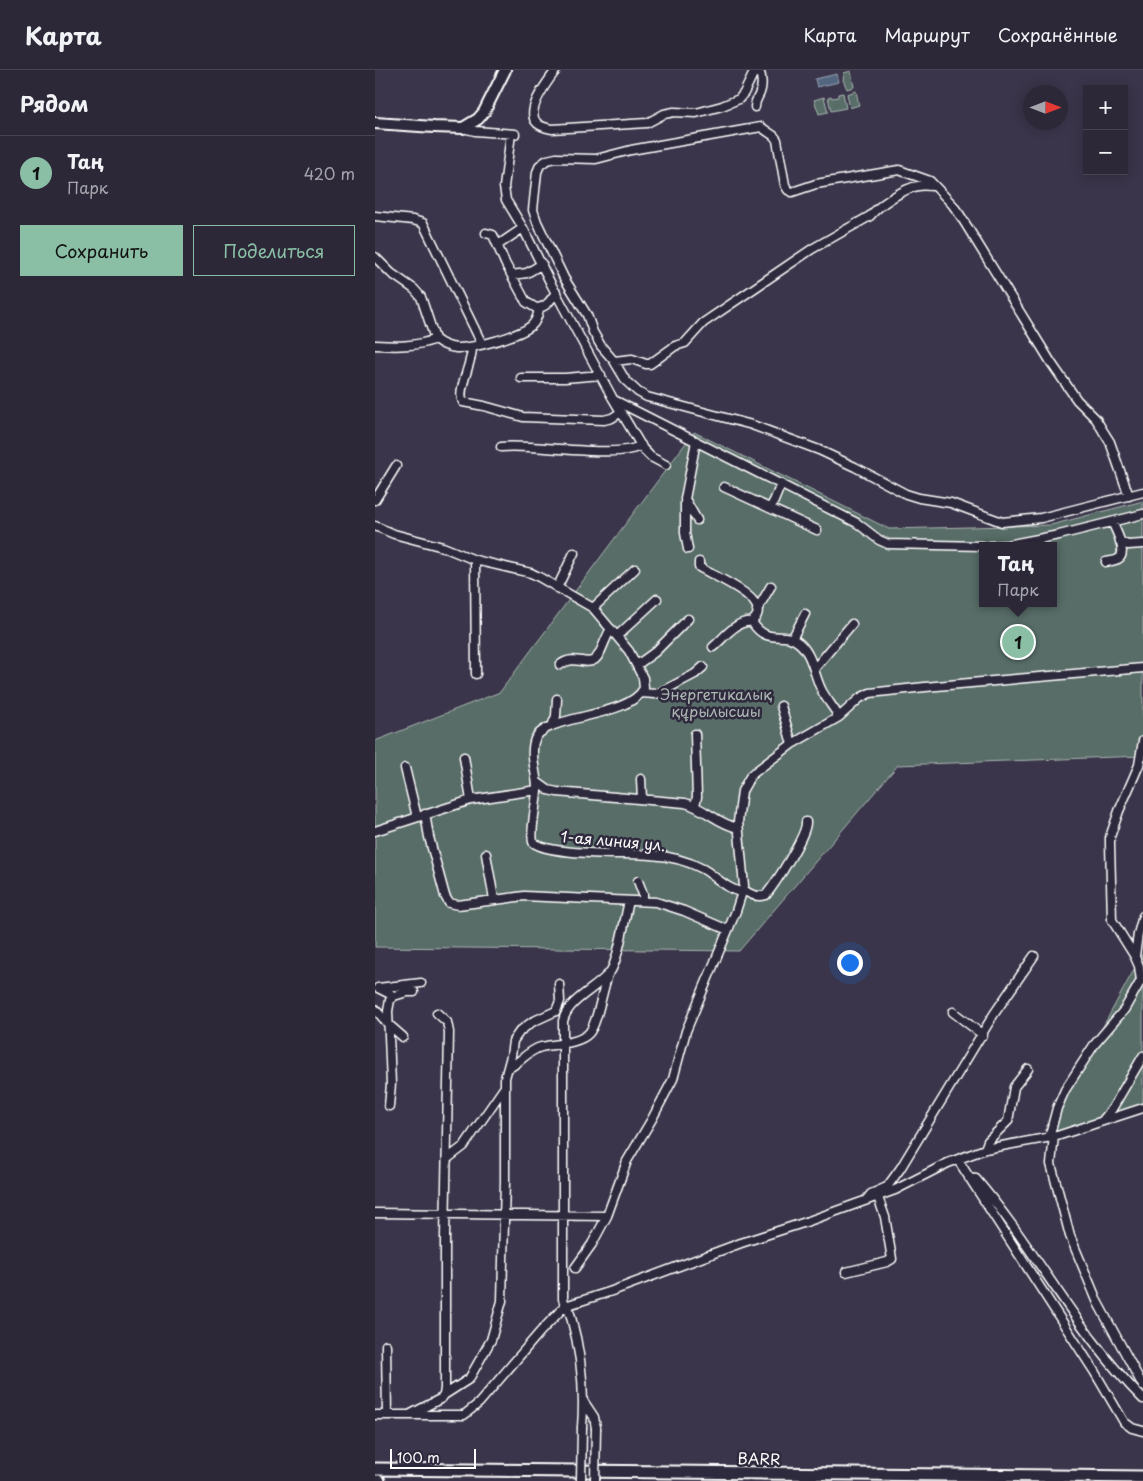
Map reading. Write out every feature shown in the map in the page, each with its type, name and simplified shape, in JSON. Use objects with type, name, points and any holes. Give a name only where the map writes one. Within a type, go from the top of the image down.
[{"type":"highway","name":"BARR","points":[[375,1469],[1143,1478]]},
{"type":"main road","points":[[375,123],[467,129],[484,112],[505,70]]},
{"type":"street","points":[[556,70],[540,94],[533,114],[533,119],[537,123],[552,129],[647,123],[664,114],[674,112],[695,113],[722,106],[739,99],[755,70]]},
{"type":"street","points":[[755,106],[761,93],[762,78],[759,70]]},
{"type":"street","points":[[1129,496],[1110,442],[1060,376],[960,215],[930,181],[899,170],[816,184],[792,192],[785,185],[777,140],[761,127],[631,150],[597,160],[556,158],[541,164],[537,172],[533,210],[537,222],[564,278],[587,315],[593,332],[601,346],[627,381],[638,392],[647,397],[752,425],[819,450],[906,494],[951,503],[1002,522],[1048,516],[1129,496],[1143,492]]},
{"type":"street","points":[[471,140],[467,129],[513,134],[504,193],[506,200],[523,228],[621,412],[641,445],[651,457],[666,465]]},
{"type":"street","points":[[614,361],[632,359],[650,364],[675,346],[685,343],[703,323],[796,260],[870,216],[875,210],[909,188],[936,186]]},
{"type":"street","points":[[375,216],[413,220],[423,223],[482,344]]},
{"type":"street","points":[[498,245],[523,228]]},
{"type":"street","points":[[486,233],[493,235],[526,302],[539,309]]},
{"type":"street","points":[[375,257],[391,273],[414,289],[421,297],[435,339],[454,348],[472,347],[527,329],[535,320],[539,309],[549,303],[556,292]]},
{"type":"street","points":[[512,275],[527,272],[542,264]]},
{"type":"street","points":[[375,345],[409,345],[429,342],[435,339]]},
{"type":"street","points":[[472,347],[471,359],[461,396],[463,402],[523,417],[604,420],[612,418],[621,412]]},
{"type":"street","points":[[521,378],[601,375]]},
{"type":"street","points":[[614,400],[857,523],[879,540],[888,544],[979,546]]},
{"type":"street","points":[[688,549],[685,533],[686,488],[696,441]]},
{"type":"street","points":[[501,447],[523,446],[624,451],[633,450],[641,445]]},
{"type":"street","points":[[375,500],[396,466]]},
{"type":"street","points":[[770,508],[781,484]]},
{"type":"street","points":[[724,487],[817,530]]},
{"type":"street","points":[[685,502],[697,520]]},
{"type":"street","points":[[1023,542],[1143,514]]},
{"type":"street","points":[[1106,562],[1120,558],[1123,550],[1112,522]]},
{"type":"street","points":[[375,526],[394,534],[443,547],[475,560],[531,573],[593,608],[617,636],[637,665],[644,683],[641,693],[634,699],[617,707],[552,726],[539,733],[533,744],[537,786]]},
{"type":"street","points":[[1120,542],[1128,545],[1143,544]]},
{"type":"street","points":[[557,588],[574,553]]},
{"type":"street","points":[[475,560],[476,674]]},
{"type":"street","points":[[699,562],[699,567],[731,584],[755,602],[757,615],[752,622]]},
{"type":"street","points":[[593,608],[635,570]]},
{"type":"street","points":[[757,610],[771,586]]},
{"type":"street","points":[[617,636],[657,599]]},
{"type":"street","points":[[792,639],[805,614]]},
{"type":"street","points":[[637,665],[655,652],[688,619]]},
{"type":"street","points":[[713,647],[742,622],[752,622],[763,634],[792,639],[801,645],[815,668],[822,691],[839,717]]},
{"type":"street","points":[[815,668],[852,624]]},
{"type":"street","points":[[560,665],[569,660],[592,661],[596,659],[611,629]]},
{"type":"street","points":[[641,693],[659,693],[695,674],[703,667]]},
{"type":"street","points":[[575,1268],[592,1244],[607,1216],[633,1148],[652,1119],[673,1079],[686,1031],[731,926],[743,891],[742,851],[738,828],[742,791],[751,775],[792,744],[839,717],[860,698],[870,693],[1143,668]]},
{"type":"street","points":[[552,726],[556,716],[557,699]]},
{"type":"street","points":[[781,706],[792,744]]},
{"type":"street","points":[[695,734],[697,797],[695,806]]},
{"type":"street","points":[[1143,741],[1139,765],[1110,837],[1111,920],[1135,954],[1142,979],[1124,1010],[1088,1053],[1065,1090],[1057,1108],[1051,1137],[1051,1164],[1070,1236],[1098,1303],[1143,1386]]},
{"type":"street","points":[[464,757],[471,800]]},
{"type":"street","points":[[405,768],[429,837],[446,899],[452,904],[458,905],[524,896],[656,902],[728,930]]},
{"type":"street","points":[[641,779],[642,799]]},
{"type":"street","points":[[375,831],[471,800],[537,786],[557,792],[672,801],[695,806],[725,824],[738,828]]},
{"type":"street","name":"1-ая линия ул.","points":[[537,786],[533,842],[541,846],[567,851],[652,855],[672,859],[702,869],[733,889],[756,896],[766,895],[805,831],[806,822]]},
{"type":"street","points":[[486,854],[494,899]]},
{"type":"street","points":[[638,881],[643,894],[643,901]]},
{"type":"street","points":[[409,1415],[469,1379],[491,1340],[502,1301],[506,1072],[537,1048],[563,1044],[586,1036],[590,1032],[595,1022],[602,990],[608,974],[615,963],[629,902]]},
{"type":"street","points":[[1135,954],[1143,916]]},
{"type":"street","points":[[1135,954],[1143,936]]},
{"type":"street","points":[[866,1200],[871,1194],[884,1190],[891,1182],[983,1035],[994,1014],[1034,956]]},
{"type":"street","points":[[581,1481],[584,1402],[580,1357],[571,1314],[565,1306],[563,1299],[563,1022],[569,1009],[608,974]]},
{"type":"street","points":[[377,988],[421,983]]},
{"type":"street","points":[[509,1068],[515,1036],[532,1022],[557,1011],[560,1000],[559,984]]},
{"type":"street","points":[[377,988],[394,996]]},
{"type":"street","points":[[389,1106],[391,1084],[388,1024],[390,1000],[394,996],[414,992]]},
{"type":"street","points":[[375,1009],[403,1037]]},
{"type":"street","points":[[953,1012],[983,1035]]},
{"type":"street","points":[[437,1013],[447,1022],[449,1027],[444,1395]]},
{"type":"street","points":[[1103,1120],[1112,1109],[1143,1056]]},
{"type":"street","points":[[985,1149],[988,1141],[1008,1121],[1014,1087],[1028,1069]]},
{"type":"street","points":[[447,1158],[464,1146],[505,1088]]},
{"type":"street","points":[[375,1415],[459,1416],[469,1412],[565,1306],[612,1291],[741,1243],[878,1197],[936,1168],[985,1149],[1051,1137],[1143,1108]]},
{"type":"street","points":[[958,1160],[1094,1371],[1124,1422],[1132,1428],[1143,1431]]},
{"type":"street","points":[[969,1178],[976,1179],[986,1191],[1030,1249],[1091,1341],[1143,1400]]},
{"type":"street","points":[[845,1272],[893,1259],[885,1217],[878,1197]]},
{"type":"street","points":[[375,1213],[607,1216]]},
{"type":"street","points":[[386,1346],[387,1415]]},
{"type":"street","points":[[584,1402],[594,1417],[596,1428],[595,1481]]},
{"type":"green space","points":[[851,71],[854,87],[847,89],[843,80],[844,73]]},
{"type":"green space","points":[[856,91],[859,105],[850,108],[847,94]]},
{"type":"green space","points":[[843,93],[846,108],[831,111],[828,97],[838,97],[838,94]]},
{"type":"green space","points":[[824,97],[828,112],[819,114],[814,100]]},
{"type":"green space","name":"Энергетикалық құрылысшы","points":[[694,432],[889,529],[1051,525],[1143,501],[1143,756],[898,765],[739,951],[375,947],[375,741],[500,692]]},
{"type":"green space","points":[[1143,953],[1143,1108],[1042,1139]]},
{"type":"water","points":[[837,74],[839,82],[817,87],[815,79]]},
{"type":"place","name":"Таң","points":[[1018,642]]}]
